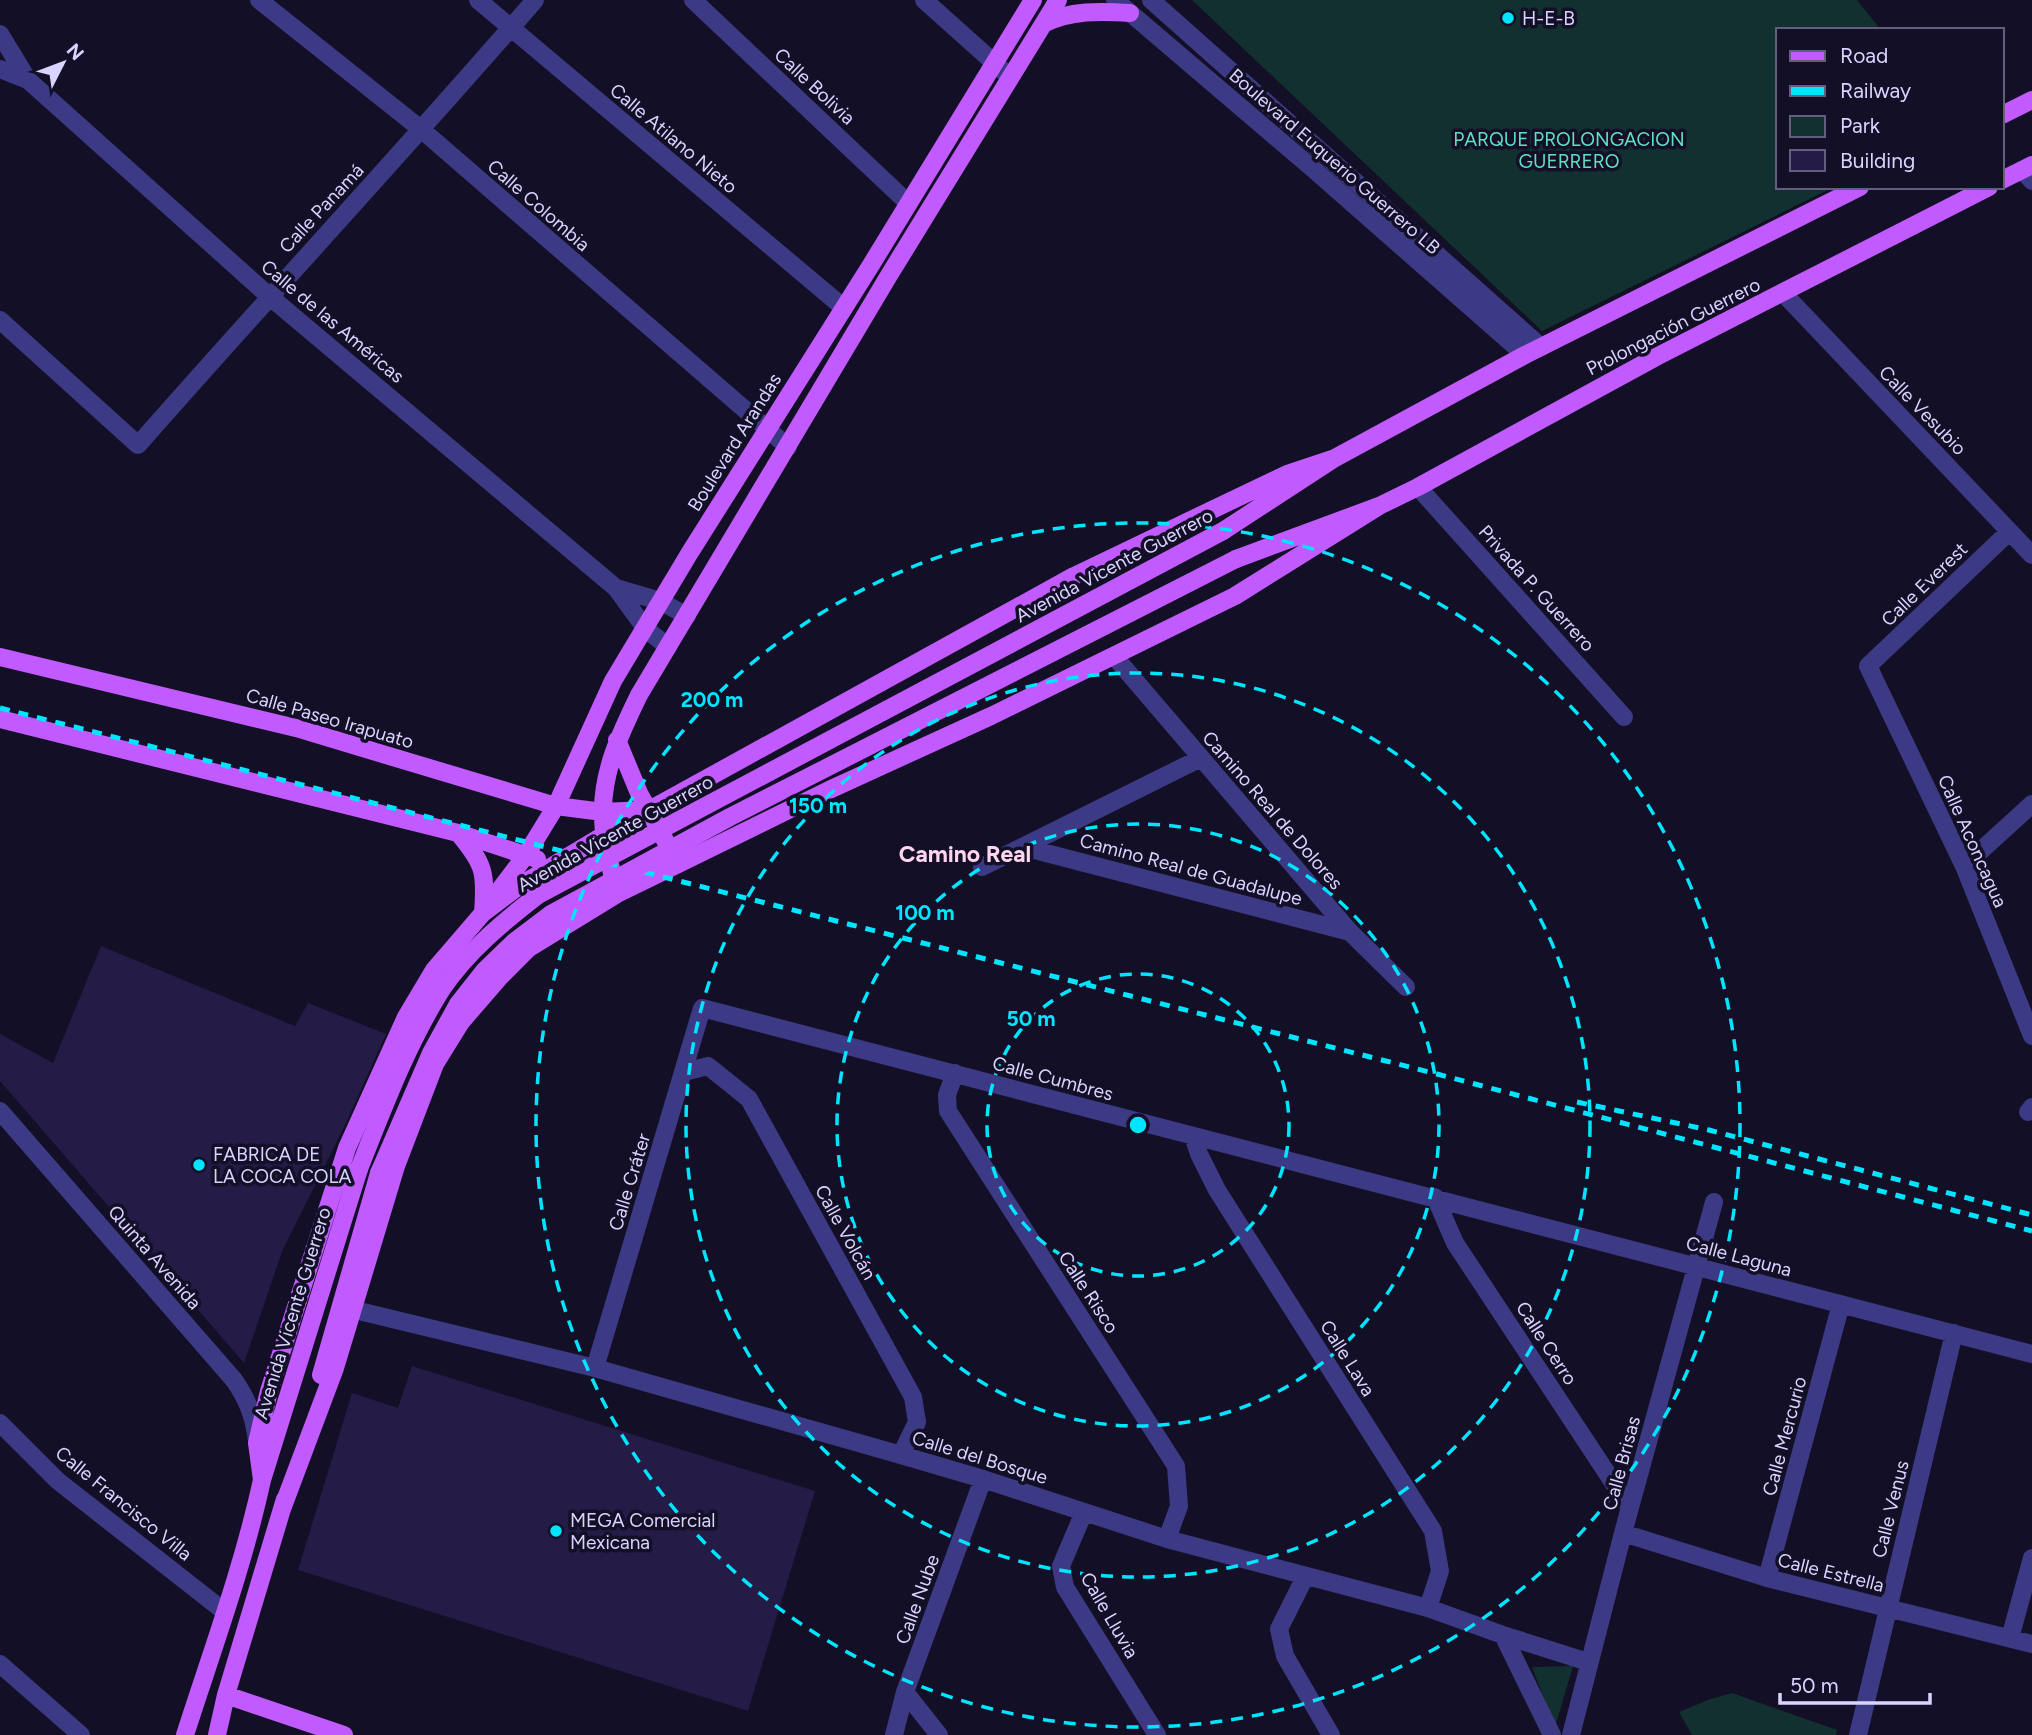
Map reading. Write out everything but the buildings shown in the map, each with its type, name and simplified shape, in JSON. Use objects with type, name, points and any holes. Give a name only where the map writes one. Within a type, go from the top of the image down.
[{"type":"main road","name":"Boulevard Arandas","points":[[482,913],[526,855],[556,806],[613,681],[660,601],[1033,0]]},
{"type":"main road","points":[[617,894],[604,835],[603,812],[607,779],[617,740],[639,695],[1058,0]]},
{"type":"main road","points":[[1043,24],[1055,18],[1088,12],[1130,13]]},
{"type":"main road","points":[[2004,114],[2032,100]]},
{"type":"main road","points":[[2004,179],[2029,172]]},
{"type":"main road","name":"Prolongación Guerrero","points":[[1335,458],[1533,351],[1856,189]]},
{"type":"main road","name":"Prolongación Guerrero","points":[[1380,506],[1656,357],[1985,189]]},
{"type":"main road","points":[[262,1480],[257,1443],[269,1391],[347,1148],[406,1017],[434,970],[482,913],[604,835],[1074,576],[1275,479],[1335,458]]},
{"type":"main road","name":"Avenida Vicente Guerrero","points":[[185,1735],[359,1169],[389,1093],[443,988],[500,925],[538,895],[1223,531],[1335,458]]},
{"type":"main road","points":[[282,1509],[355,1310],[396,1166],[435,1064],[468,1013],[499,978],[538,943],[617,894],[1235,596],[1380,506]]},
{"type":"main road","name":"Avenida Vicente Guerrero","points":[[221,1734],[226,1695],[379,1173],[431,1053],[458,1004],[494,961],[551,914],[730,817],[1236,559],[1380,506]]},
{"type":"main road","name":"Calle Paseo Irapuato","points":[[0,657],[296,728],[556,806],[603,812],[648,810]]},
{"type":"main road","points":[[0,719],[458,833],[554,865],[617,894]]},
{"type":"main road","points":[[617,740],[631,776],[678,864]]},
{"type":"main road","points":[[458,833],[482,867],[485,880],[482,913]]},
{"type":"main road","points":[[504,897],[520,904],[532,916],[538,943]]},
{"type":"main road","points":[[226,1695],[344,1735]]},
{"type":"street","name":"Calle Colombia","points":[[259,0],[422,131],[788,447]]},
{"type":"street","name":"Calle Atilano Nieto","points":[[478,0],[844,308]]},
{"type":"street","name":"Calle Panamá","points":[[0,320],[138,446],[269,296],[422,131],[535,0]]},
{"type":"street","name":"Calle Bolivia","points":[[693,0],[908,203]]},
{"type":"street","points":[[924,0],[1010,77]]},
{"type":"street","name":"Boulevard Euquerio Guerrero LB","points":[[1115,0],[1533,351]]},
{"type":"street","name":"Boulevard Euquerio Guerrero LB","points":[[1151,0],[1533,351]]},
{"type":"street","name":"Calle de las Américas","points":[[0,34],[28,80],[269,296],[616,588],[645,628],[668,647]]},
{"type":"street","name":"Calle de las Américas","points":[[0,69],[28,80]]},
{"type":"street","name":"Calle Vesubio","points":[[1783,293],[2032,555]]},
{"type":"street","name":"Privada P. Guerrero","points":[[1418,487],[1624,717]]},
{"type":"street","name":"Calle Everest","points":[[1868,666],[2010,532]]},
{"type":"street","name":"Calle de las Américas","points":[[616,588],[660,601],[687,616]]},
{"type":"street","name":"Camino Real de Dolores","points":[[1114,656],[1350,932],[1406,987]]},
{"type":"street","name":"Calle Aconcagua","points":[[1868,666],[1964,866],[2032,1036]]},
{"type":"street","name":"Camino Real de Guadalupe","points":[[982,867],[1201,758]]},
{"type":"street","points":[[1964,866],[2032,804]]},
{"type":"street","name":"Camino Real de Guadalupe","points":[[1023,847],[1350,932]]},
{"type":"street","name":"Calle Cráter","points":[[595,1368],[702,1008]]},
{"type":"street","name":"Calle Cumbres","points":[[702,1008],[1435,1197]]},
{"type":"street","name":"Calle Volcán","points":[[684,1072],[708,1066],[748,1099],[913,1397],[918,1422],[901,1455]]},
{"type":"street","name":"Calle Risco","points":[[955,1073],[947,1095],[948,1111],[1176,1466],[1179,1506],[1167,1539]]},
{"type":"street","name":"Quinta Avenida","points":[[0,1111],[234,1380],[247,1399],[254,1419],[257,1443]]},
{"type":"street","name":"Calle Lava","points":[[1193,1136],[1217,1190],[1433,1531],[1440,1572],[1428,1608]]},
{"type":"street","name":"Calle Laguna","points":[[1435,1197],[2032,1354]]},
{"type":"street","name":"Calle Cerro","points":[[1435,1197],[1455,1242],[1630,1508]]},
{"type":"street","name":"Calle Brisas","points":[[1571,1735],[1588,1661],[1714,1202]]},
{"type":"street","name":"Calle Mercurio","points":[[1768,1578],[1841,1304]]},
{"type":"street","name":"Calle del Bosque","points":[[355,1310],[595,1368],[901,1455],[1167,1539],[1428,1608],[1588,1661]]},
{"type":"street","name":"Calle Venus","points":[[1858,1735],[1954,1334]]},
{"type":"street","name":"Calle Francisco Villa","points":[[0,1423],[58,1480],[225,1612]]},
{"type":"street","name":"Calle Nube","points":[[894,1735],[905,1692],[983,1479]]},
{"type":"street","name":"Calle Lluvia","points":[[1084,1511],[1061,1566],[1065,1587],[1157,1735]]},
{"type":"street","name":"Calle Estrella","points":[[1623,1533],[1768,1578],[2032,1644]]},
{"type":"street","points":[[2010,1638],[2032,1558]]},
{"type":"street","points":[[1305,1577],[1279,1629],[1286,1656],[1331,1735]]},
{"type":"street","points":[[1503,1635],[1552,1735]]},
{"type":"street","points":[[1,1665],[80,1735]]},
{"type":"street","points":[[905,1692],[939,1735]]},
{"type":"green space","name":"PARQUE PROLONGACION GUERRERO","points":[[1192,0],[1857,0],[1879,28],[1776,28],[1776,189],[1830,189],[1542,331]]},
{"type":"green space","points":[[1573,1666],[1555,1727],[1532,1667]]},
{"type":"green space","points":[[1732,1693],[1837,1730],[1836,1735],[1692,1735],[1679,1712]]},
{"type":"railway","points":[[0,708],[1437,1074],[2032,1231]]},
{"type":"railway","points":[[1577,1102],[1709,1130],[2032,1215]]},
{"type":"place","name":"H-E-B","points":[[1508,18]]},
{"type":"place","name":"FABRICA DE LA COCA COLA","points":[[199,1165]]},
{"type":"place","name":"MEGA Comercial Mexicana","points":[[556,1531]]},
{"type":"district","name":"Camino Real","points":[[965,854]]}]
